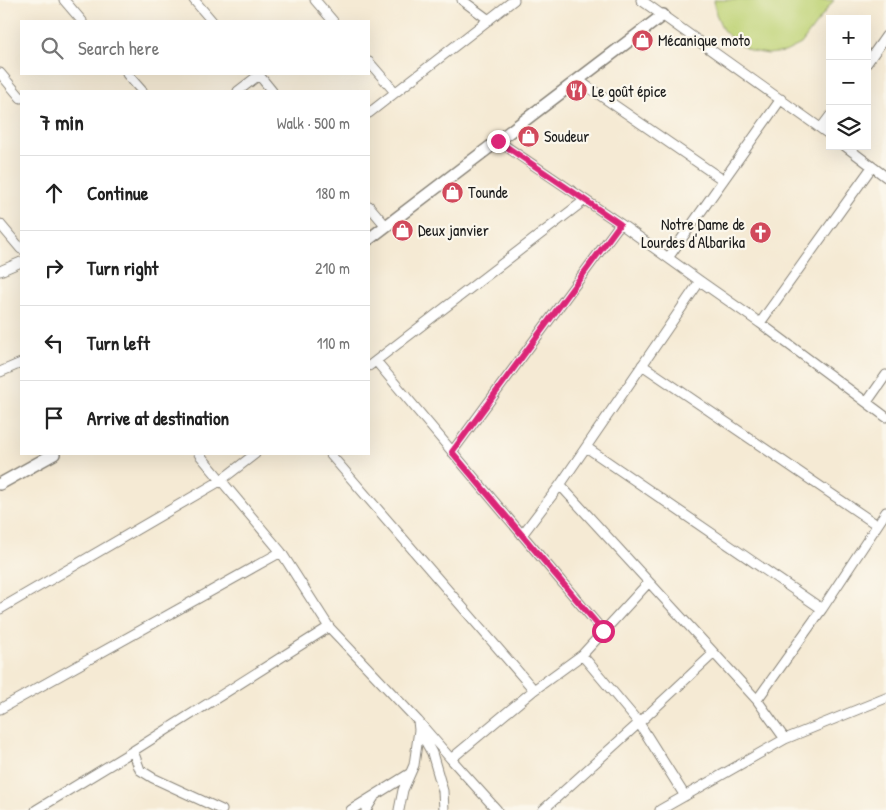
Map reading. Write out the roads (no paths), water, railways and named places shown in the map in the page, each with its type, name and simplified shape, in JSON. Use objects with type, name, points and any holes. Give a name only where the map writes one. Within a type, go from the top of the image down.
[{"type":"street","points":[[64,0],[81,20]]},
{"type":"street","points":[[194,0],[211,20]]},
{"type":"street","points":[[315,0],[332,20]]},
{"type":"street","points":[[462,0],[489,20]]},
{"type":"street","points":[[370,111],[514,0]]},
{"type":"street","points":[[641,0],[826,132]]},
{"type":"street","points":[[370,238],[663,15]]},
{"type":"street","points":[[869,60],[885,41]]},
{"type":"street","points":[[370,63],[395,92]]},
{"type":"street","points":[[0,73],[20,97]]},
{"type":"street","points":[[128,75],[141,90]]},
{"type":"street","points":[[239,90],[257,75]]},
{"type":"street","points":[[259,75],[271,90]]},
{"type":"street","points":[[578,80],[723,180]]},
{"type":"street","points":[[668,258],[781,99]]},
{"type":"street","points":[[821,128],[826,121]]},
{"type":"street","points":[[498,141],[760,322],[886,417]]},
{"type":"street","points":[[850,150],[886,176]]},
{"type":"street","points":[[760,322],[872,167]]},
{"type":"street","points":[[585,200],[372,363],[452,452],[603,631]]},
{"type":"street","points":[[370,207],[386,226]]},
{"type":"street","points":[[0,224],[20,248]]},
{"type":"street","points":[[452,452],[620,224]]},
{"type":"street","points":[[0,271],[20,262]]},
{"type":"street","points":[[522,535],[560,484],[700,282]]},
{"type":"street","points":[[0,372],[20,363]]},
{"type":"street","points":[[642,365],[877,525]]},
{"type":"street","points":[[867,402],[886,375]]},
{"type":"street","points":[[586,447],[822,609]]},
{"type":"street","points":[[0,484],[52,455]]},
{"type":"street","points":[[200,455],[280,552],[329,627],[497,810]]},
{"type":"street","points":[[0,609],[220,480],[254,455]]},
{"type":"street","points":[[331,455],[534,690]]},
{"type":"street","points":[[560,484],[757,700],[785,739]]},
{"type":"street","points":[[757,700],[822,609],[886,512]]},
{"type":"street","points":[[0,709],[280,552]]},
{"type":"street","points":[[452,759],[534,690],[582,655],[649,582]]},
{"type":"street","points":[[36,810],[329,627]]},
{"type":"street","points":[[543,810],[714,653]]},
{"type":"street","points":[[582,655],[639,723],[685,796]]},
{"type":"street","points":[[660,810],[785,739],[886,698]]},
{"type":"street","points":[[418,726],[432,753],[443,791],[444,810]]},
{"type":"street","points":[[398,810],[403,790],[414,765],[418,726]]},
{"type":"street","points":[[414,765],[440,747]]},
{"type":"street","points":[[133,751],[140,770],[222,810]]},
{"type":"street","points":[[351,810],[409,774]]},
{"type":"street","points":[[366,810],[376,795]]},
{"type":"place","name":"Mécanique moto","points":[[642,40]]},
{"type":"place","name":"Le goût épice","points":[[576,91]]},
{"type":"place","name":"Soudeur","points":[[528,136]]},
{"type":"place","name":"Tounde","points":[[452,192]]},
{"type":"place","name":"Deux janvier","points":[[402,230]]},
{"type":"place","name":"Notre Dame de Lourdes d'Albarika","points":[[761,233]]}]
